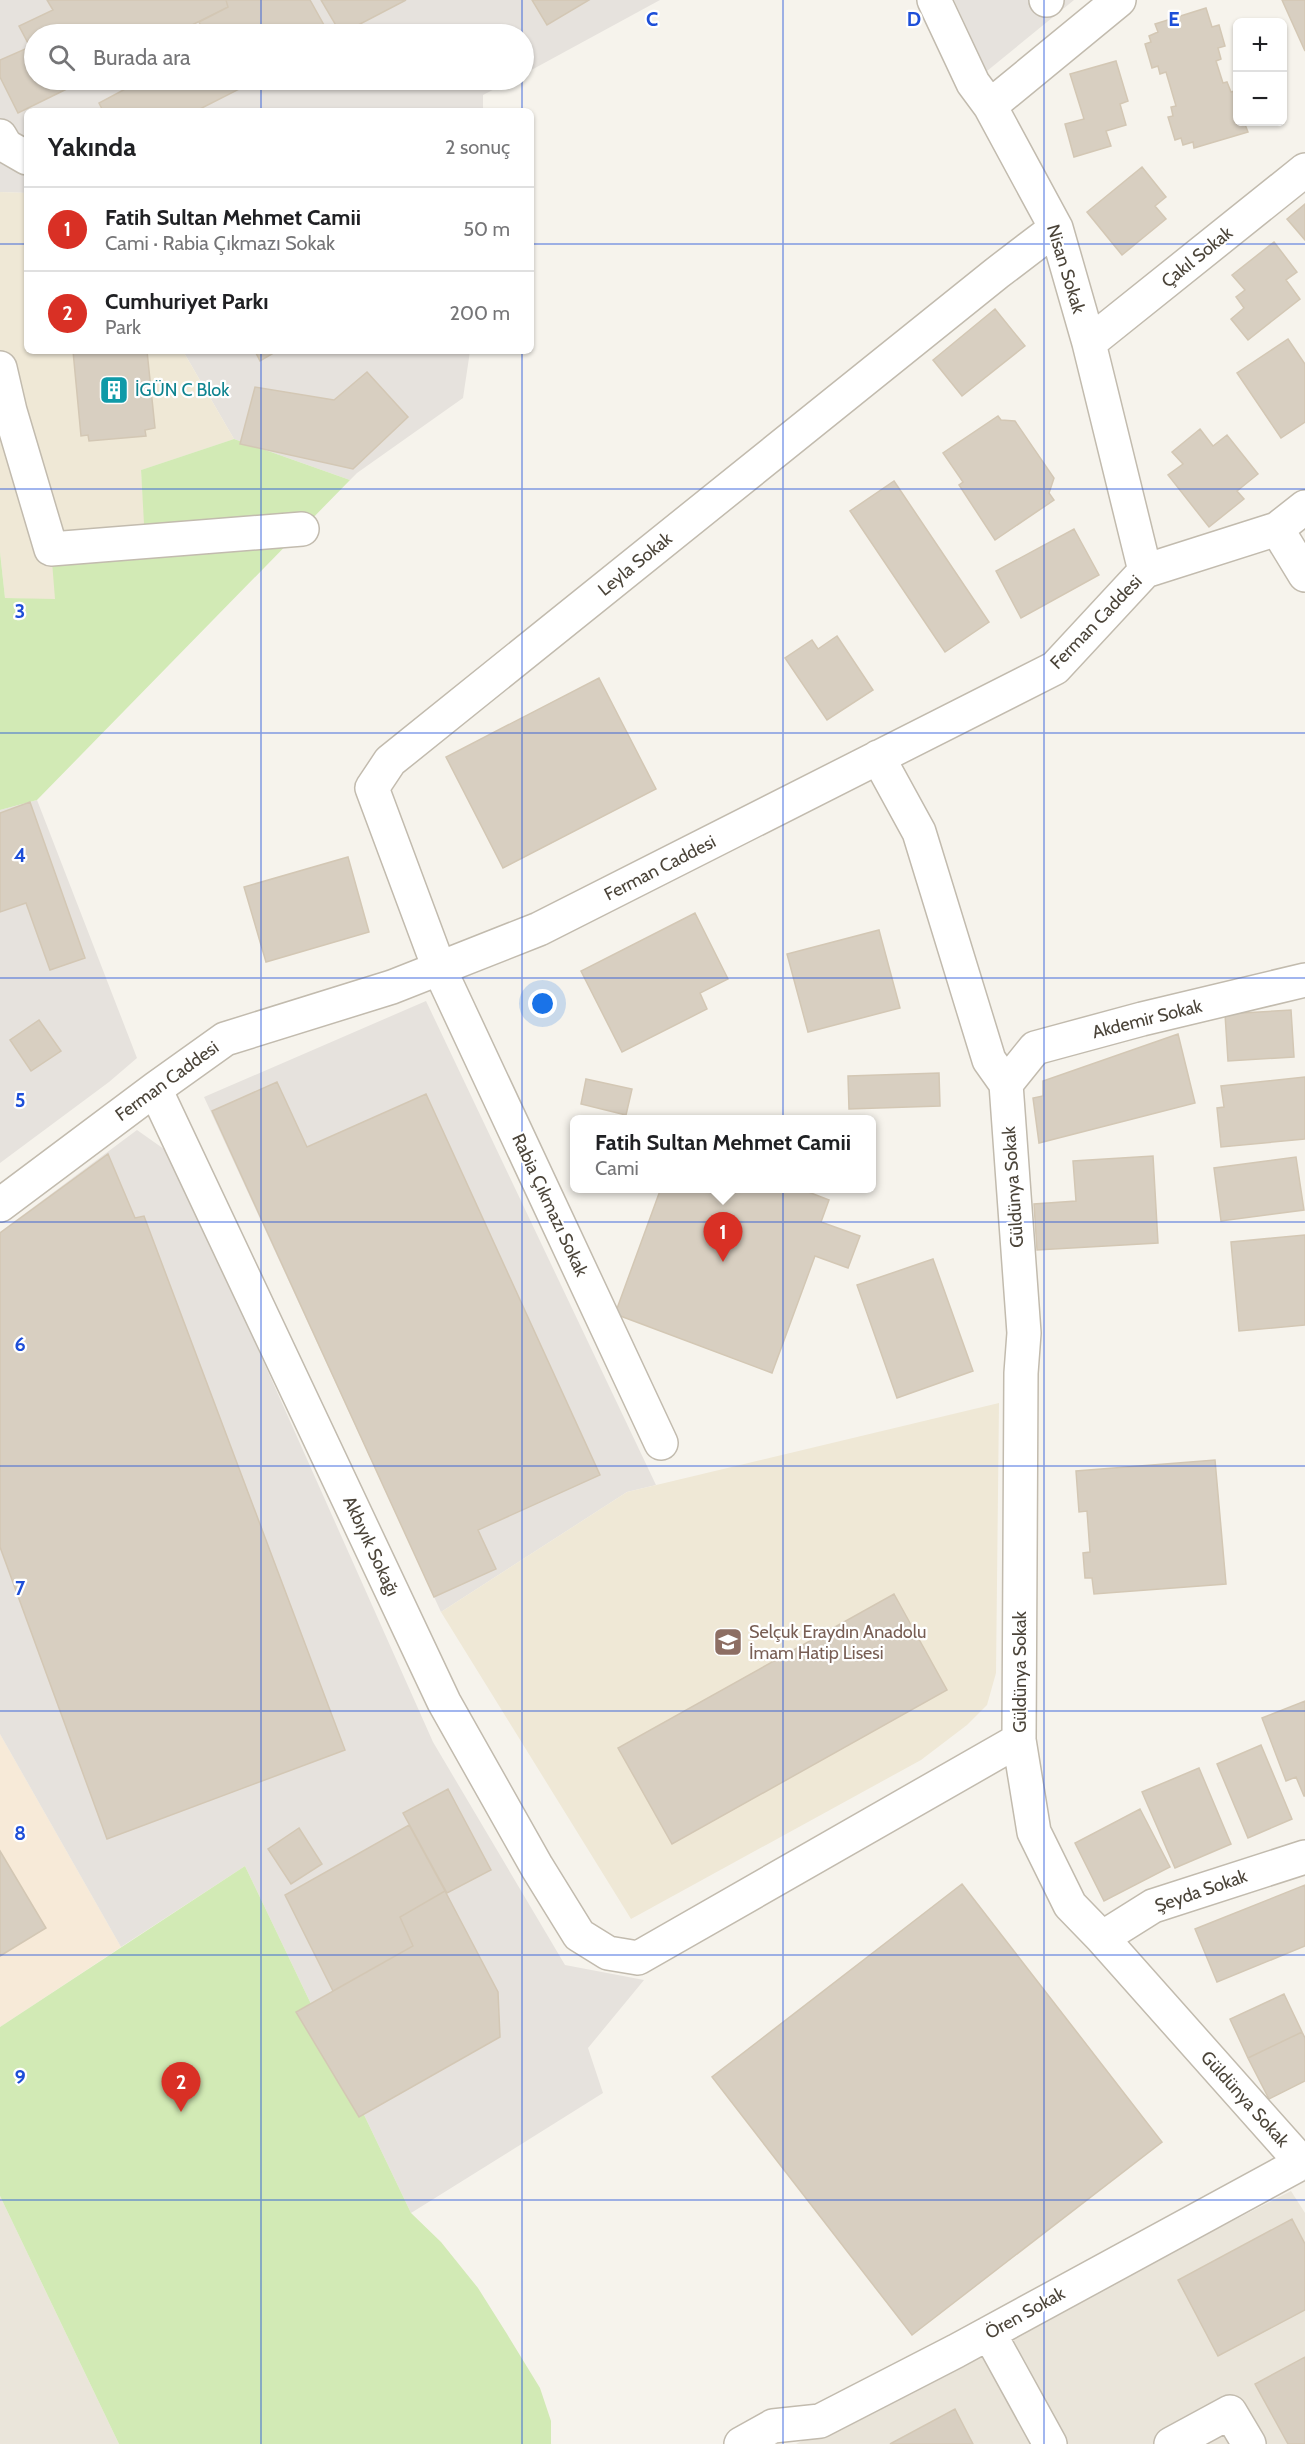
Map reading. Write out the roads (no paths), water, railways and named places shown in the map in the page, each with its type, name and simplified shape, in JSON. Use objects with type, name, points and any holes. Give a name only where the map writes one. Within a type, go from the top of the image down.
[{"type":"street","name":"Nisan Sokak","points":[[934,0],[973,83],[990,106],[1056,228],[1089,343],[1145,571]]},
{"type":"street","points":[[990,106],[1119,0]]},
{"type":"street","points":[[0,136],[6,146],[24,156]]},
{"type":"street","name":"Çakıl Sokak","points":[[1089,343],[1305,170]]},
{"type":"street","name":"Leyla Sokak","points":[[439,968],[372,788],[390,761],[988,280],[1056,228]]},
{"type":"street","points":[[0,368],[5,414],[51,549],[302,529]]},
{"type":"street","name":"Ferman Caddesi","points":[[0,1205],[225,1039],[392,987],[539,929],[1055,668],[1145,571],[1277,529],[1305,507]]},
{"type":"street","points":[[1277,529],[1305,575]]},
{"type":"street","points":[[878,757],[919,832],[989,1060],[1006,1084]]},
{"type":"street","name":"Rabia Çıkmazı Sokak","points":[[439,968],[661,1443]]},
{"type":"street","name":"Akdemir Sokak","points":[[1006,1084],[1035,1048],[1142,1019],[1305,980]]},
{"type":"street","name":"Güldünya Sokak","points":[[1006,1084],[1024,1333],[1021,1373],[1019,1740],[1034,1832],[1070,1905],[1304,2162]]},
{"type":"street","name":"Akbıyık Sokağı","points":[[155,1089],[444,1702],[537,1867],[579,1935],[608,1953],[638,1958],[1019,1740]]},
{"type":"street","name":"Şeyda Sokak","points":[[1102,1938],[1153,1906],[1305,1857]]},
{"type":"street","name":"Ören Sokak","points":[[741,2444],[772,2426],[820,2421],[989,2333],[1304,2162]]},
{"type":"street","points":[[989,2333],[1050,2444]]},
{"type":"street","points":[[1171,2444],[1230,2412],[1249,2444]]},
{"type":"place","name":"İGÜN C Blok","points":[[114,390]]},
{"type":"place","name":"Fatih Sultan Mehmet Camii","points":[[723,1262]]},
{"type":"place","name":"Selçuk Eraydın Anadolu İmam Hatip Lisesi","points":[[728,1642]]},
{"type":"place","name":"Cumhuriyet Parkı","points":[[181,2112]]}]
